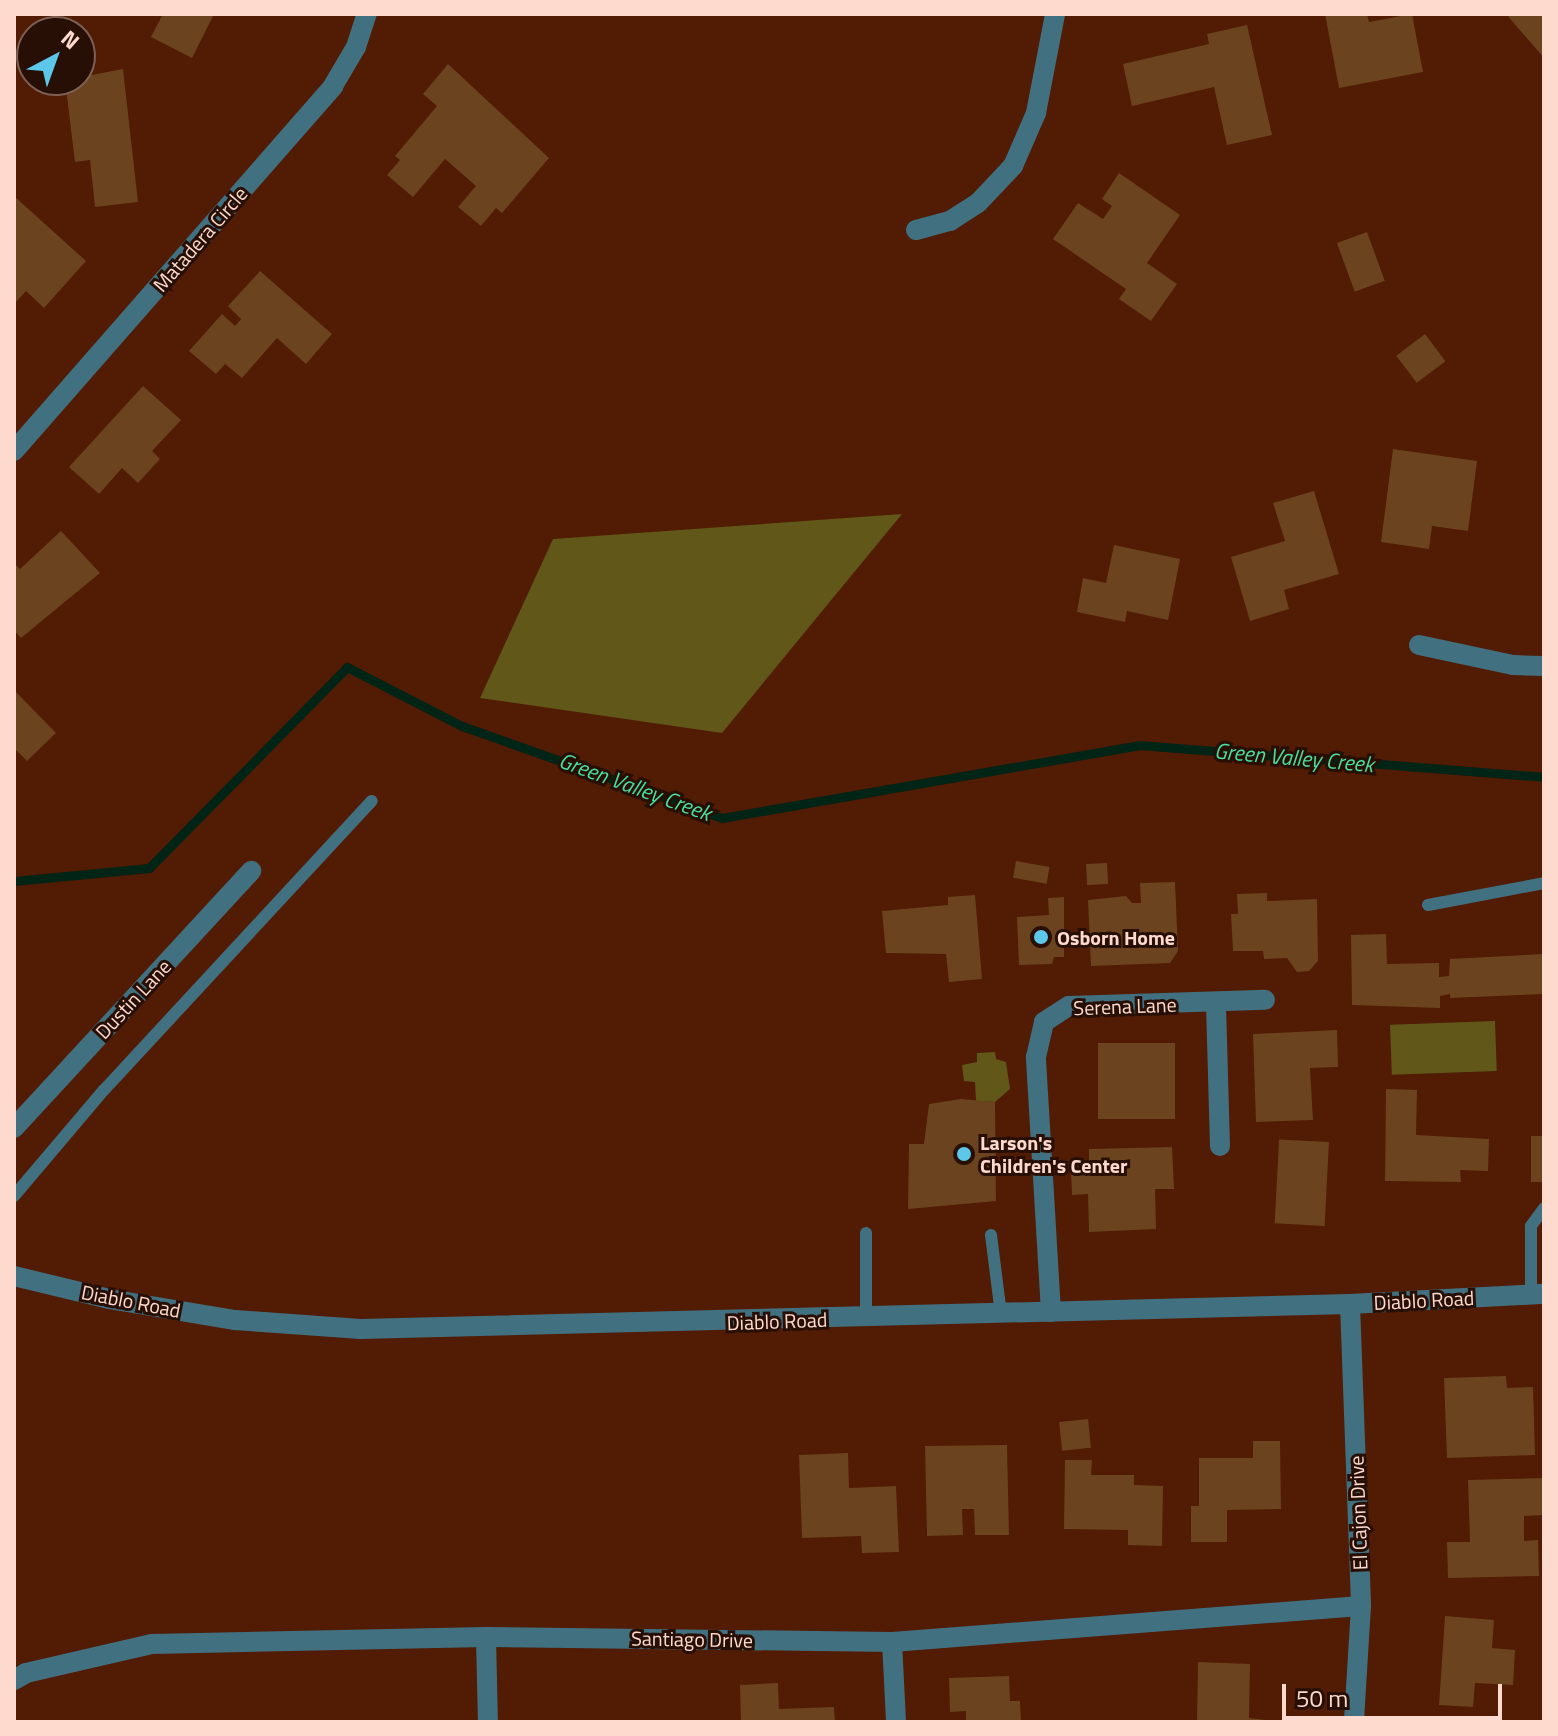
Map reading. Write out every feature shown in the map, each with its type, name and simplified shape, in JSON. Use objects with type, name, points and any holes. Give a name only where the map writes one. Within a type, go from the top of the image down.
[{"type":"street","name":"Matadera Circle","points":[[14,451],[333,86],[356,47],[367,14]]},
{"type":"street","points":[[916,230],[950,221],[978,203],[1013,166],[1036,113],[1055,14]]},
{"type":"street","points":[[1419,645],[1513,665],[1544,666]]},
{"type":"street","name":"Dustin Lane","points":[[14,1128],[251,871]]},
{"type":"street","name":"Serena Lane","points":[[1051,1312],[1036,1057],[1044,1022],[1069,1006],[1216,1004],[1265,1000]]},
{"type":"street","points":[[1216,1004],[1220,1146]]},
{"type":"street","name":"Diablo Road","points":[[14,1276],[109,1299],[235,1320],[361,1329],[1350,1304],[1537,1294]]},
{"type":"street","name":"El Cajon Drive","points":[[1350,1304],[1361,1606],[1354,1722]]},
{"type":"street","name":"Santiago Drive","points":[[20,1677],[152,1644],[486,1637],[892,1642],[1361,1606]]},
{"type":"street","points":[[486,1637],[488,1722]]},
{"type":"street","points":[[892,1642],[896,1722]]},
{"type":"lane","points":[[14,1196],[104,1090],[372,801]]},
{"type":"lane","points":[[1428,905],[1544,883]]},
{"type":"lane","points":[[1537,1294],[1531,1226],[1544,1208]]},
{"type":"lane","points":[[866,1233],[866,1318]]},
{"type":"lane","points":[[991,1235],[1001,1314]]},
{"type":"shaded area","points":[[902,514],[722,733],[480,698],[553,539]]},
{"type":"shaded area","points":[[1495,1021],[1497,1071],[1392,1075],[1390,1025]]},
{"type":"shaded area","points":[[995,1052],[996,1059],[1006,1062],[1010,1089],[995,1102],[976,1101],[975,1082],[964,1081],[962,1065],[977,1062],[977,1053]]},
{"type":"building","points":[[163,14],[214,14],[192,58],[151,37]]},
{"type":"building","points":[[1325,14],[1367,14],[1369,22],[1412,14],[1423,72],[1339,88]]},
{"type":"building","points":[[1506,14],[1544,14],[1544,58]]},
{"type":"building","points":[[1247,25],[1272,135],[1227,145],[1214,87],[1132,106],[1123,64],[1209,44],[1207,34]]},
{"type":"building","points":[[448,64],[549,158],[502,213],[496,208],[481,226],[458,207],[476,186],[445,159],[413,197],[387,175],[400,160],[395,156],[437,106],[423,94]]},
{"type":"building","points":[[123,69],[138,202],[95,207],[90,160],[75,162],[67,96],[96,96],[96,74]]},
{"type":"building","points":[[1119,173],[1180,215],[1147,263],[1177,284],[1151,321],[1119,299],[1126,289],[1053,239],[1078,203],[1103,219],[1112,206],[1102,199]]},
{"type":"building","points":[[14,196],[86,261],[44,308],[26,291],[14,304]]},
{"type":"building","points":[[1367,232],[1385,281],[1355,292],[1337,243]]},
{"type":"building","points":[[260,271],[332,334],[306,364],[277,338],[242,378],[225,364],[216,374],[189,351],[222,314],[235,326],[241,319],[228,306]]},
{"type":"building","points":[[1425,334],[1445,361],[1417,383],[1396,356]]},
{"type":"building","points":[[143,386],[181,420],[152,451],[160,459],[138,483],[122,468],[99,494],[69,467]]},
{"type":"building","points":[[1393,449],[1477,461],[1468,531],[1432,526],[1429,549],[1381,542]]},
{"type":"building","points":[[1314,491],[1339,574],[1284,590],[1289,609],[1250,621],[1231,557],[1285,541],[1273,503]]},
{"type":"building","points":[[61,531],[100,573],[21,638],[14,630],[14,563],[20,569]]},
{"type":"building","points":[[1114,545],[1180,559],[1168,620],[1127,611],[1125,622],[1077,612],[1083,578],[1106,583]]},
{"type":"building","points":[[14,690],[56,733],[27,761],[14,748]]},
{"type":"building","points":[[1016,861],[1049,867],[1047,884],[1013,878]]},
{"type":"building","points":[[1107,863],[1108,884],[1087,885],[1086,864]]},
{"type":"building","points":[[1175,882],[1178,951],[1170,963],[1091,966],[1088,900],[1126,896],[1132,903],[1141,903],[1140,883]]},
{"type":"building","points":[[1267,893],[1267,901],[1317,899],[1318,961],[1309,971],[1297,972],[1287,958],[1264,959],[1263,951],[1233,951],[1231,914],[1238,914],[1237,894]]},
{"type":"building","points":[[975,895],[982,979],[949,982],[946,954],[886,953],[882,911],[948,905],[948,897]]},
{"type":"building","name":"Osborn Home","points":[[1064,897],[1064,957],[1054,957],[1052,964],[1019,965],[1017,917],[1049,915],[1048,898]]},
{"type":"building","points":[[1386,934],[1387,964],[1439,963],[1439,977],[1449,976],[1450,959],[1544,954],[1544,994],[1450,998],[1450,994],[1440,996],[1440,1008],[1352,1005],[1351,935]]},
{"type":"building","points":[[1337,1030],[1338,1067],[1310,1068],[1313,1120],[1256,1122],[1253,1034]]},
{"type":"building","points":[[1098,1043],[1175,1043],[1175,1119],[1098,1119]]},
{"type":"building","points":[[1386,1089],[1417,1090],[1416,1135],[1489,1139],[1488,1171],[1460,1170],[1461,1182],[1385,1181]]},
{"type":"building","points":[[961,1099],[995,1102],[996,1201],[908,1209],[909,1144],[924,1144],[929,1104]]},
{"type":"building","points":[[1531,1136],[1544,1136],[1544,1182],[1531,1182]]},
{"type":"building","points":[[1279,1139],[1329,1142],[1325,1226],[1275,1223]]},
{"type":"building","points":[[1172,1147],[1174,1189],[1155,1189],[1156,1229],[1089,1232],[1088,1194],[1072,1195],[1071,1170],[1089,1169],[1089,1149]]},
{"type":"building","points":[[1506,1376],[1507,1388],[1533,1387],[1535,1455],[1447,1458],[1444,1378]]},
{"type":"building","points":[[1088,1419],[1091,1448],[1062,1451],[1059,1422]]},
{"type":"building","points":[[1253,1441],[1280,1441],[1281,1509],[1227,1510],[1227,1542],[1191,1542],[1191,1506],[1199,1506],[1199,1458],[1253,1458]]},
{"type":"building","points":[[1007,1445],[1009,1535],[975,1535],[974,1509],[962,1509],[963,1535],[927,1536],[925,1446]]},
{"type":"building","points":[[848,1453],[849,1488],[896,1486],[899,1552],[862,1553],[861,1536],[802,1538],[799,1455]]},
{"type":"building","points":[[1065,1460],[1092,1460],[1091,1475],[1134,1475],[1134,1485],[1163,1486],[1162,1546],[1128,1545],[1128,1530],[1064,1529]]},
{"type":"building","points":[[1544,1478],[1544,1515],[1524,1516],[1524,1541],[1538,1540],[1539,1576],[1448,1578],[1447,1542],[1470,1542],[1468,1480]]},
{"type":"building","points":[[1445,1616],[1494,1620],[1492,1648],[1515,1650],[1513,1685],[1475,1683],[1473,1707],[1439,1705]]},
{"type":"building","points":[[1198,1662],[1250,1664],[1249,1718],[1284,1722],[1197,1722]]},
{"type":"building","points":[[1009,1676],[1010,1701],[1020,1701],[1021,1722],[966,1722],[966,1711],[950,1712],[949,1678]]},
{"type":"building","points":[[778,1683],[779,1709],[834,1707],[835,1722],[741,1722],[740,1685]]},
{"type":"waterway","name":"Green Valley Creek","points":[[14,881],[149,868],[347,667],[462,726],[722,818],[1139,745],[1544,777]]},
{"type":"place","name":"Osborn Home","points":[[1041,937]]},
{"type":"place","name":"Larson's Children's Center","points":[[964,1154]]}]
